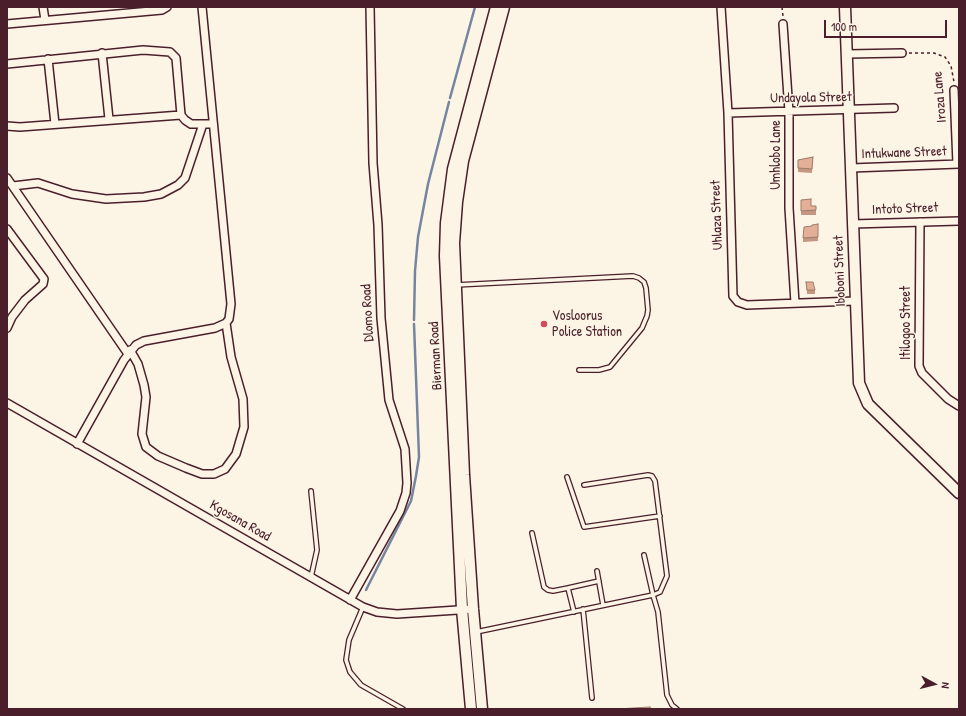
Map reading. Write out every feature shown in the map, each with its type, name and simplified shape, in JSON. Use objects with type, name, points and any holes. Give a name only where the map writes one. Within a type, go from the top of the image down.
[{"type":"main road","name":"Bierman Road","points":[[468,609],[446,287],[446,223],[457,151],[496,7]]},
{"type":"main road","name":"Bierman Road","points":[[471,709],[454,243],[457,202],[463,161],[504,7]]},
{"type":"main road","name":"Iboboni Street","points":[[845,7],[858,376],[864,398],[876,412],[959,493]]},
{"type":"main road","points":[[468,609],[475,632],[482,709]]},
{"type":"street","points":[[43,7],[45,20]]},
{"type":"street","points":[[7,24],[107,11],[162,10],[167,7]]},
{"type":"street","points":[[7,178],[138,364],[146,397],[142,434],[146,446],[158,456],[202,474],[214,474],[225,469],[236,454],[244,427],[243,399],[231,357],[226,323],[231,311],[231,304],[202,7]]},
{"type":"street","name":"Dlomo Road","points":[[350,600],[400,511],[406,493],[407,483],[405,449],[389,400],[381,318],[378,225],[373,163],[370,7]]},
{"type":"street","name":"Uhlaza Street","points":[[721,7],[728,113],[733,296],[738,302],[747,305],[855,301]]},
{"type":"street","name":"Umhlobo Lane","points":[[783,24],[789,112],[789,208],[795,303]]},
{"type":"street","points":[[7,64],[153,50],[173,54],[176,58],[177,65],[181,115],[189,123],[213,124]]},
{"type":"street","points":[[847,54],[902,53]]},
{"type":"street","points":[[102,54],[109,119]]},
{"type":"street","points":[[48,59],[55,124]]},
{"type":"street","name":"Iroza Lane","points":[[954,90],[958,164]]},
{"type":"street","name":"Undayola Street","points":[[728,113],[894,108]]},
{"type":"street","points":[[7,126],[181,115]]},
{"type":"street","points":[[12,186],[38,183],[72,194],[106,199],[144,197],[161,194],[178,185],[185,178],[203,124]]},
{"type":"street","name":"Intukwane Street","points":[[851,168],[958,164]]},
{"type":"street","name":"Intoto Street","points":[[852,224],[959,221]]},
{"type":"street","name":"Itilogoo Street","points":[[920,222],[919,366],[922,373],[948,399],[959,406]]},
{"type":"street","points":[[7,229],[44,279],[43,284],[25,300],[12,317],[7,328]]},
{"type":"street","points":[[77,444],[129,352],[136,345],[144,342],[215,328],[226,323]]},
{"type":"street","name":"Kgosana Road","points":[[7,403],[363,607],[378,612],[397,614],[468,609]]},
{"type":"lane","points":[[455,286],[633,276],[639,278],[644,282],[646,288],[648,310],[642,328],[610,366],[599,370],[579,370]]},
{"type":"lane","points":[[475,632],[653,595],[660,592],[667,576],[655,481],[652,476],[648,474],[584,485]]},
{"type":"lane","points":[[567,477],[584,527],[660,516]]},
{"type":"lane","points":[[311,491],[317,550],[311,577]]},
{"type":"lane","points":[[532,533],[544,587],[548,590],[553,591],[599,581]]},
{"type":"lane","points":[[644,555],[658,612],[666,695],[672,705],[677,709]]},
{"type":"lane","points":[[598,572],[603,605]]},
{"type":"lane","points":[[568,588],[574,612]]},
{"type":"lane","points":[[363,607],[349,640],[346,660],[350,672],[360,685],[403,709]]},
{"type":"lane","points":[[583,610],[592,698]]},
{"type":"path","points":[[782,7],[783,24]]},
{"type":"path","name":"Iroza Lane","points":[[902,53],[934,53],[945,57],[953,72],[954,90]]},
{"type":"building","points":[[813,157],[812,169],[798,168],[798,160]]},
{"type":"building","points":[[811,199],[811,206],[816,206],[816,210],[801,211],[801,200]]},
{"type":"building","points":[[818,224],[818,237],[803,238],[804,227]]},
{"type":"building","points":[[806,282],[813,282],[815,290],[807,290]]},
{"type":"building","points":[[650,707],[651,709],[617,709]]},
{"type":"waterway","points":[[450,98],[475,7]]},
{"type":"waterway","points":[[414,320],[415,271],[418,237],[428,184],[449,102]]},
{"type":"waterway","points":[[366,590],[411,501],[416,476],[419,457],[414,324]]},
{"type":"place","name":"Vosloorus Police Station","points":[[544,324]]}]
